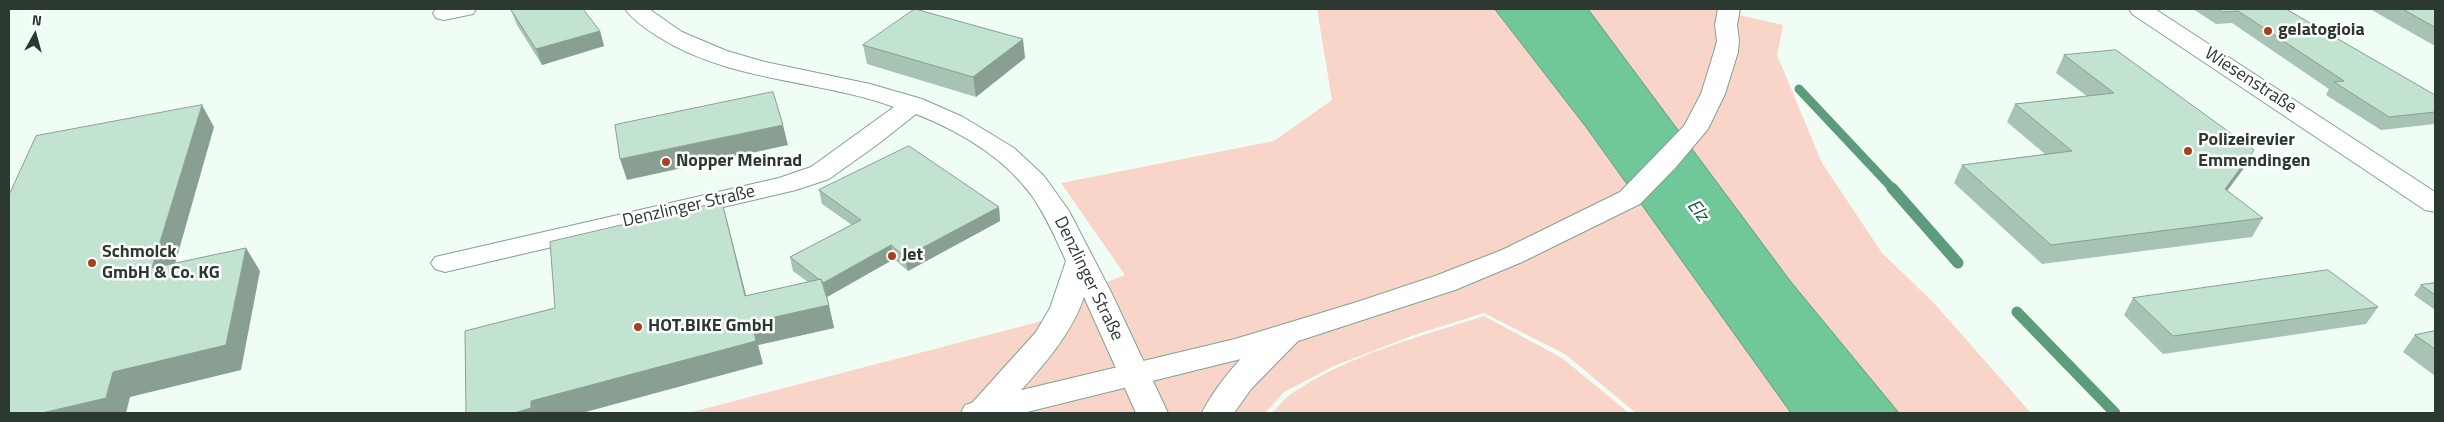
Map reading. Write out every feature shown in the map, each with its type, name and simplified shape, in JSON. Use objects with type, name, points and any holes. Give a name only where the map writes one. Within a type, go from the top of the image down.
[{"type":"street","name":"Denzlinger Straße","points":[[636,9],[650,23],[694,48],[758,68],[872,92],[913,104],[954,122],[1005,154],[1027,174],[1054,208],[1092,279],[1152,413]]},
{"type":"street","name":"Wiesenstraße","points":[[2140,9],[2435,204]]},
{"type":"street","points":[[980,412],[1020,400],[1134,376],[1287,334],[1445,283],[1531,247],[1630,198],[1667,161],[1695,129],[1713,94],[1726,52],[1728,42],[1727,13]]},
{"type":"street","name":"Denzlinger Straße","points":[[445,264],[787,184],[820,172],[869,139],[913,104]]},
{"type":"street","points":[[2405,184],[2435,180]]},
{"type":"street","points":[[980,412],[1047,339],[1065,308],[1081,260]]},
{"type":"street","points":[[1218,413],[1223,402],[1246,374],[1287,334]]},
{"type":"shaded area","points":[[1317,9],[1495,9],[1586,127],[1791,413],[1636,413],[1565,354],[1484,313],[1414,335],[1334,366],[1284,392],[1265,413],[688,413],[1050,319],[1060,300],[1125,275],[1061,183],[1274,141],[1332,100]]},
{"type":"shaded area","points":[[1588,9],[1713,9],[1783,25],[1777,55],[1822,163],[1882,253],[1933,302],[2031,413],[1899,413],[1791,282]]},
{"type":"shaded area","points":[[1484,316],[1562,358],[1629,413],[1272,413],[1291,394],[1336,368],[1385,348]]},
{"type":"water","name":"Elz","points":[[1495,9],[1588,9],[1791,282],[1899,413],[1791,413],[1586,127]]},
{"type":"building","points":[[583,9],[600,31],[536,49],[511,10]]},
{"type":"building","points":[[915,9],[1023,39],[973,77],[863,45]]},
{"type":"building","points":[[2218,9],[2286,9],[2435,95],[2435,112],[2389,117],[2334,82],[2344,81],[2238,11],[2222,12]]},
{"type":"building","points":[[2403,9],[2435,9],[2435,27]]},
{"type":"building","points":[[2116,50],[2254,150],[2225,189],[2263,218],[2051,245],[1962,165],[2072,151],[2015,104],[2114,93],[2064,55]]},
{"type":"building","points":[[773,92],[783,125],[620,159],[615,125]]},
{"type":"building","name":"Schmolck GmbH & Co. KG","points":[[202,105],[152,268],[246,248],[226,345],[113,372],[106,398],[42,413],[9,413],[9,195],[36,136]]},
{"type":"building","points":[[909,146],[999,207],[905,257],[891,245],[823,283],[821,279],[790,257],[861,220],[819,190]]},
{"type":"building","points":[[722,202],[745,296],[821,279],[829,305],[752,322],[756,341],[531,401],[531,408],[514,413],[466,413],[465,331],[555,308],[550,242]]},
{"type":"building","points":[[2328,270],[2378,307],[2173,336],[2133,298]]},
{"type":"building","points":[[2435,283],[2435,295],[2421,285]]},
{"type":"building","points":[[2435,331],[2435,349],[2415,335]]},
{"type":"waterway","points":[[1799,89],[1893,189]]},
{"type":"waterway","points":[[1892,188],[1958,263]]},
{"type":"waterway","points":[[2017,312],[2115,413]]},
{"type":"place","name":"gelatogioia","points":[[2268,31]]},
{"type":"place","name":"Polizeirevier Emmendingen","points":[[2188,151]]},
{"type":"place","name":"Nopper Meinrad","points":[[666,162]]},
{"type":"place","name":"Jet","points":[[892,256]]},
{"type":"place","name":"Schmolck GmbH & Co. KG","points":[[92,263]]},
{"type":"place","name":"HOT.BIKE GmbH","points":[[638,327]]}]
